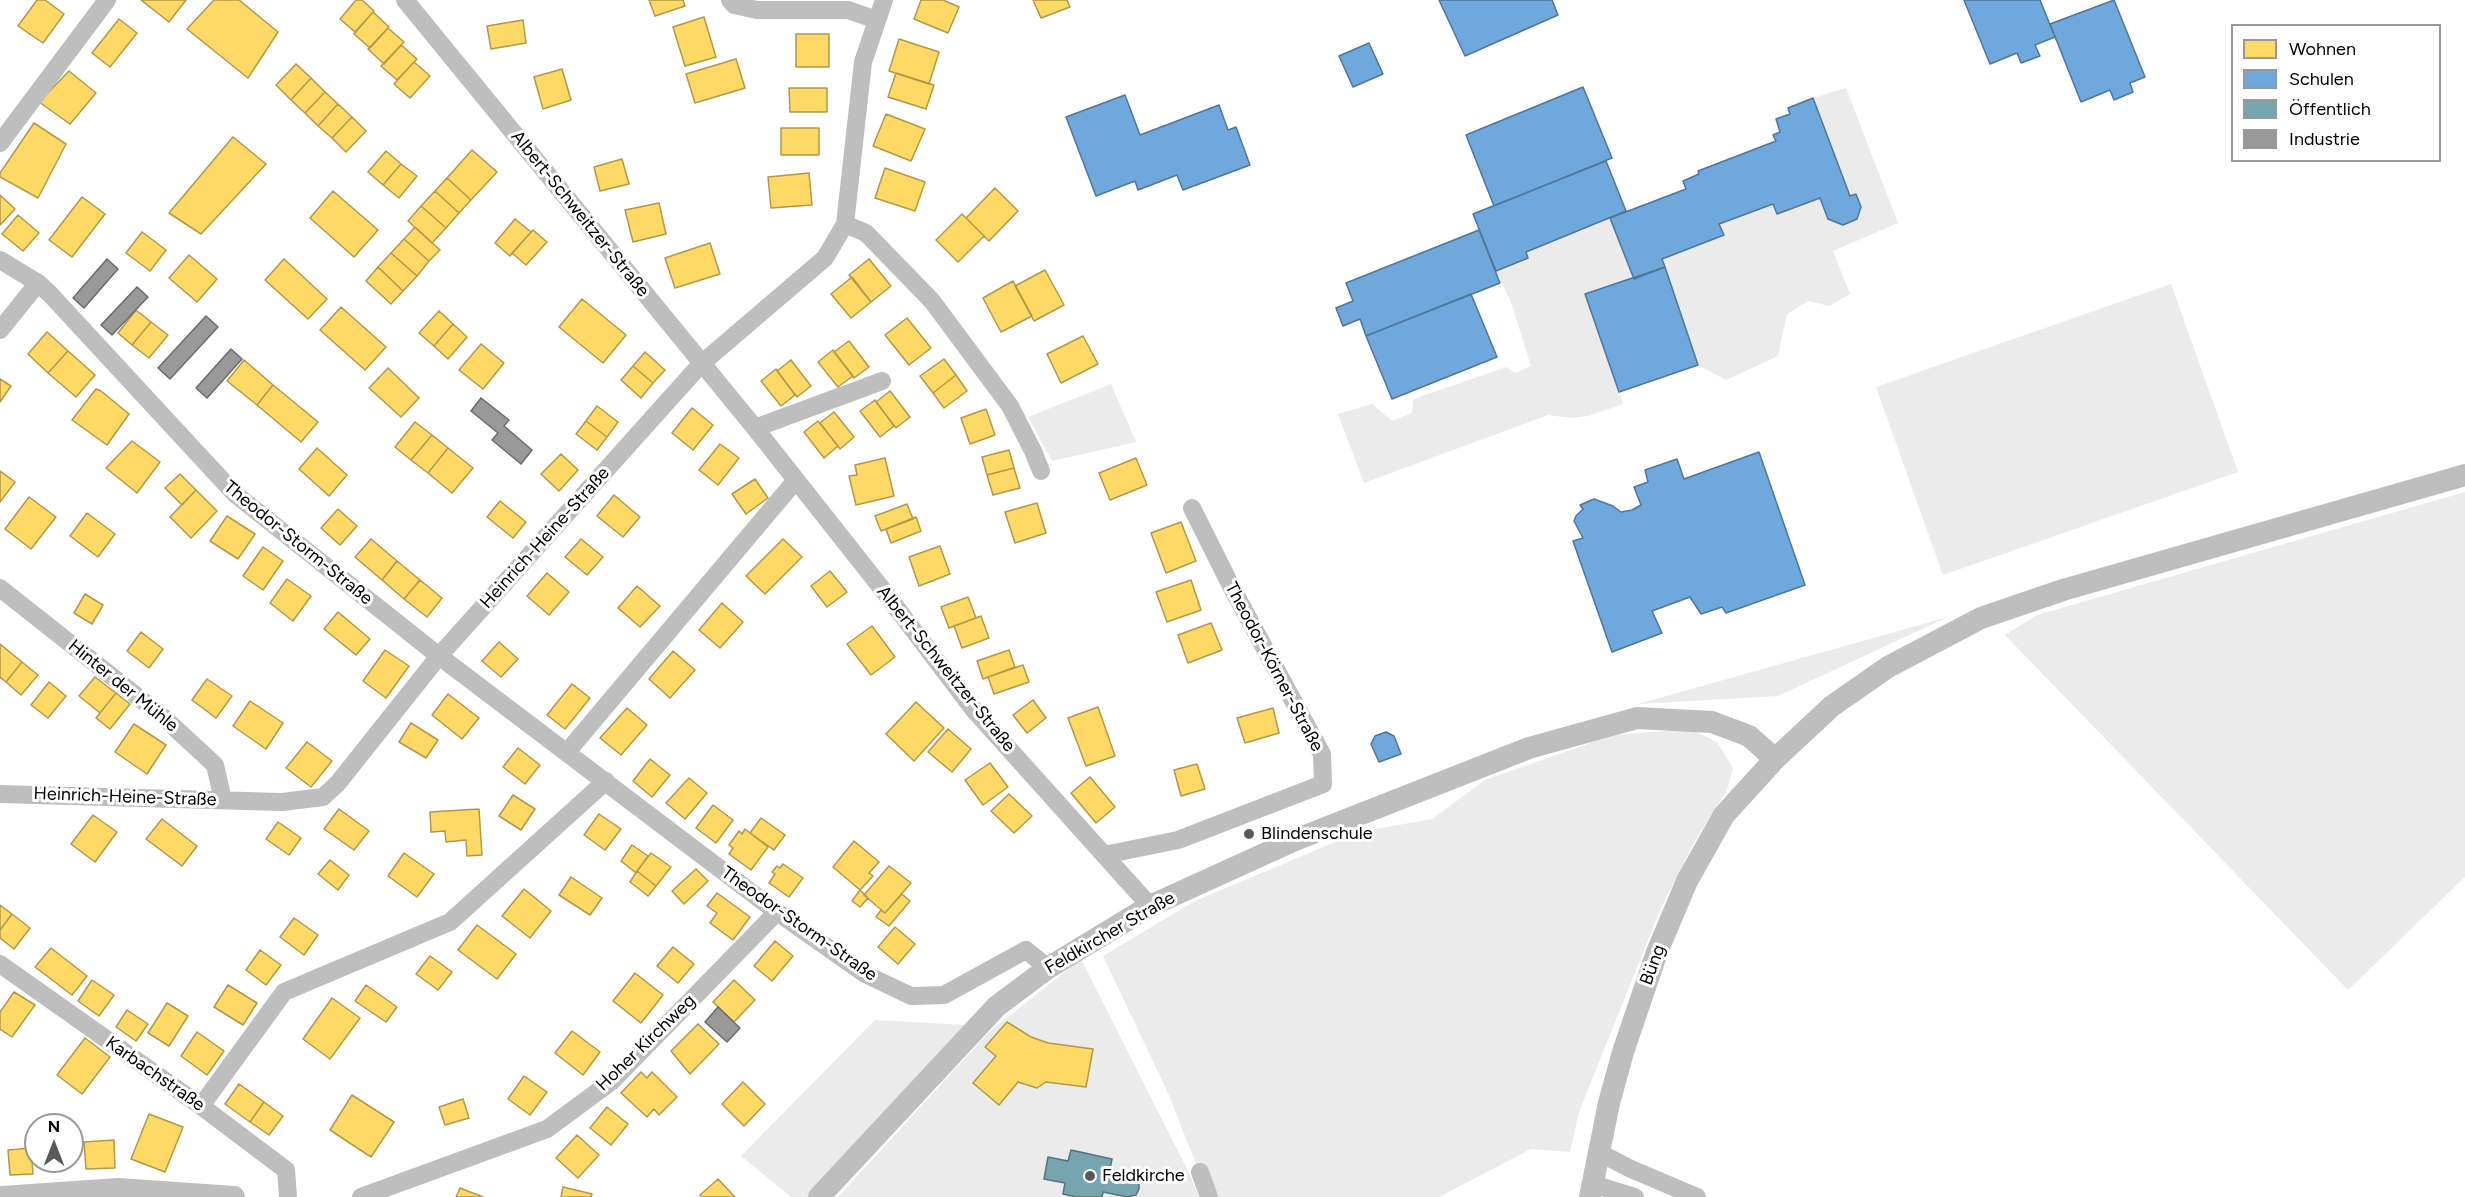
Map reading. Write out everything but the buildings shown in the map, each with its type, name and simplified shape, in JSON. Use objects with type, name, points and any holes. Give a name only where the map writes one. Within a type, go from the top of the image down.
[{"type":"street","points":[[0,143],[107,0]]},
{"type":"street","name":"Albert-Schweitzer-Straße","points":[[405,0],[755,428],[974,710],[1150,906]]},
{"type":"street","points":[[730,0],[734,5],[757,10],[848,10],[877,20]]},
{"type":"street","name":"Heinrich-Heine-Straße","points":[[0,794],[282,802],[322,797],[338,783],[439,656],[701,364],[825,258],[845,225],[863,62],[884,0]]},
{"type":"street","points":[[845,225],[866,233],[932,301],[1010,406],[1041,471]]},
{"type":"street","name":"Theodor-Storm-Straße","points":[[0,260],[38,283],[235,494],[439,656],[777,912],[865,974],[911,996],[944,995],[1026,950],[1048,968]]},
{"type":"street","points":[[0,330],[38,283]]},
{"type":"street","points":[[755,428],[882,381]]},
{"type":"street","name":"Büng","points":[[1591,1190],[1609,1103],[1623,1052],[1657,952],[1687,881],[1724,815],[1775,759],[1832,706],[1888,667],[1981,618],[2062,590],[2465,475]]},
{"type":"street","points":[[567,752],[796,480]]},
{"type":"street","name":"Theodor-Körner-Straße","points":[[1104,855],[1178,840],[1323,784],[1322,754],[1233,590],[1192,508]]},
{"type":"street","name":"Hinter der Mühle","points":[[0,588],[162,716],[215,765],[223,800]]},
{"type":"street","name":"Feldkircher Straße","points":[[819,1197],[997,1006],[1048,968],[1150,906],[1295,840],[1529,748],[1637,718],[1712,722],[1749,736],[1775,759]]},
{"type":"street","points":[[201,1106],[284,992],[450,922],[606,781]]},
{"type":"street","name":"Hoher Kirchweg","points":[[361,1197],[547,1129],[612,1082],[777,912]]},
{"type":"street","name":"Karbachstraße","points":[[0,964],[201,1106],[286,1170],[288,1197]]},
{"type":"street","points":[[1600,1153],[1631,1170],[1696,1197]]},
{"type":"street","points":[[1200,1172],[1209,1197]]},
{"type":"street","points":[[2,1197],[118,1189],[234,1197]]},
{"type":"street","points":[[1591,1190],[1635,1197]]},
{"type":"shaded area","points":[[1846,88],[1898,223],[1833,251],[1850,294],[1829,306],[1809,301],[1787,314],[1778,356],[1726,380],[1698,365],[1662,259],[1723,235],[1719,224],[1773,204],[1777,214],[1820,198],[1828,219],[1843,225],[1857,219],[1861,207],[1856,194],[1850,196],[1813,98]]},
{"type":"shaded area","points":[[1610,218],[1634,279],[1585,295],[1623,404],[1588,416],[1571,418],[1548,415],[1364,483],[1338,414],[1372,404],[1392,421],[1412,413],[1413,399],[1507,367],[1515,373],[1531,366],[1511,302],[1496,271],[1528,258],[1526,252]]},
{"type":"shaded area","points":[[2171,284],[2238,472],[1943,575],[1876,387]]},
{"type":"shaded area","points":[[1111,384],[1136,442],[1052,461],[1028,417]]},
{"type":"shaded area","points":[[2465,492],[2465,877],[2348,990],[2005,635],[2037,615]]},
{"type":"shaded area","points":[[1948,617],[1778,696],[1638,704]]},
{"type":"shaded area","points":[[1690,729],[1717,742],[1733,768],[1727,790],[1694,843],[1660,910],[1579,1112],[1570,1152],[1531,1149],[1439,1197],[1209,1197],[1168,1093],[1103,956],[1195,901],[1359,832],[1432,819],[1485,780],[1613,735]]},
{"type":"shaded area","points":[[1081,959],[1199,1197],[838,1197],[989,1032]]},
{"type":"shaded area","points":[[875,1020],[965,1025],[807,1197],[791,1197],[741,1156]]},
{"type":"place","name":"Blindenschule","points":[[1249,834]]},
{"type":"place","name":"Feldkirche","points":[[1090,1176]]}]
